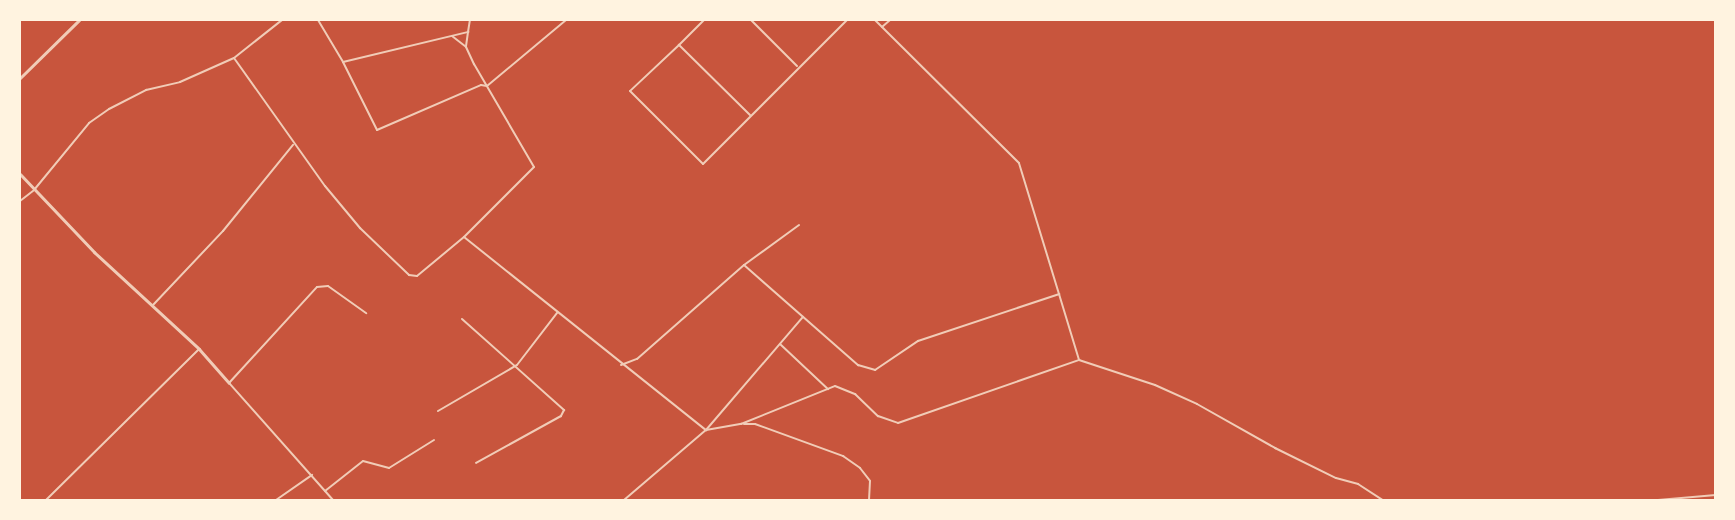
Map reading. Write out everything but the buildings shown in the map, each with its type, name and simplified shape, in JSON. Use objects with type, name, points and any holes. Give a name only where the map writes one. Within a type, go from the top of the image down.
[{"type":"street","points":[[20,78],[79,20]]},
{"type":"street","points":[[20,201],[34,190],[89,123],[109,109],[146,90],[180,82],[234,58],[282,20]]},
{"type":"street","points":[[318,20],[343,62],[377,130],[481,85],[487,86],[566,20]]},
{"type":"street","points":[[466,47],[470,20]]},
{"type":"street","points":[[704,20],[630,91],[703,164],[797,67],[847,20]]},
{"type":"street","points":[[751,20],[797,67]]},
{"type":"street","points":[[876,20],[1019,163],[1079,360]]},
{"type":"street","points":[[882,27],[890,20]]},
{"type":"street","points":[[343,62],[468,32]]},
{"type":"street","points":[[234,58],[294,145],[360,228],[409,275],[417,276],[464,237],[534,167],[466,47],[452,36]]},
{"type":"street","points":[[679,45],[750,115]]},
{"type":"street","points":[[153,305],[223,231],[294,145]]},
{"type":"street","points":[[20,174],[94,252],[199,349],[333,501]]},
{"type":"street","points":[[621,365],[637,359],[744,265],[799,225]]},
{"type":"street","points":[[464,237],[621,365],[706,430],[755,424],[843,456],[870,481],[869,501]]},
{"type":"street","points":[[744,265],[858,365],[875,370],[918,341],[1059,294]]},
{"type":"street","points":[[230,383],[317,287],[328,286],[366,313]]},
{"type":"street","points":[[438,411],[517,365],[557,313]]},
{"type":"street","points":[[624,501],[706,430],[803,317]]},
{"type":"street","points":[[462,319],[517,365],[536,386],[563,405],[563,414],[476,463]]},
{"type":"street","points":[[780,344],[828,389]]},
{"type":"street","points":[[46,501],[199,349]]},
{"type":"street","points":[[741,424],[835,386],[849,390],[878,416],[898,423],[1079,360],[1155,385],[1197,404],[1275,448],[1336,478],[1358,484],[1383,501]]},
{"type":"street","points":[[325,491],[363,461],[389,468],[434,440]]},
{"type":"street","points":[[276,501],[312,475]]},
{"type":"street","points":[[1658,501],[1716,495]]}]
